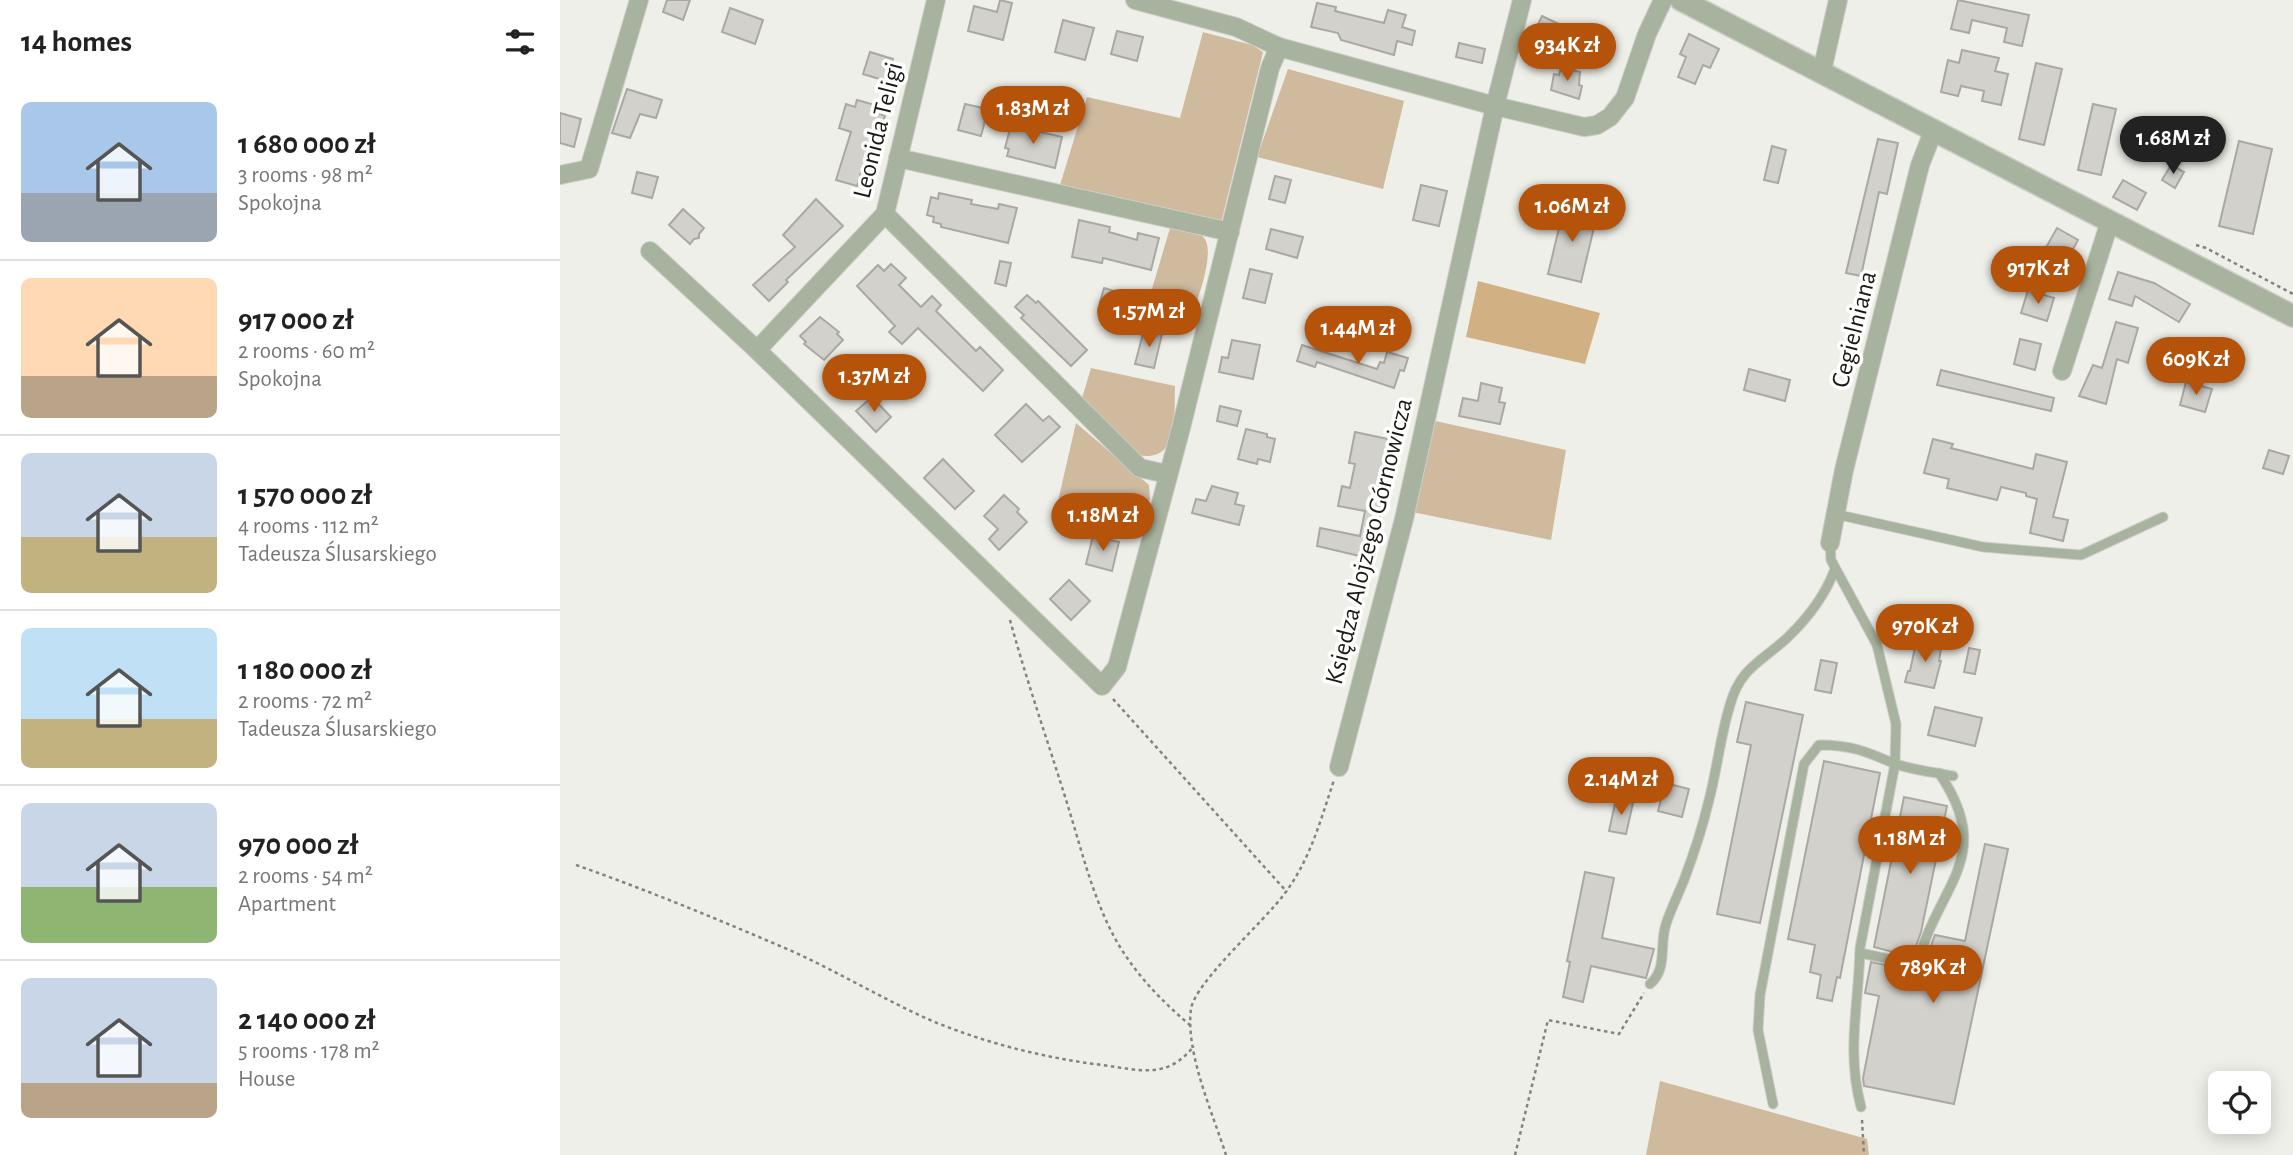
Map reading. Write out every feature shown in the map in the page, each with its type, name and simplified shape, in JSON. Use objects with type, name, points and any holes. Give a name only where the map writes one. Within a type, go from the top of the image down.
[{"type":"street","points":[[560,175],[589,169],[639,0]]},
{"type":"street","name":"Leonida Teligi","points":[[757,349],[885,214],[936,0]]},
{"type":"street","points":[[1135,0],[1236,27],[1279,47],[1495,106],[1584,127],[1597,125],[1610,117],[1625,98],[1647,34],[1663,0]]},
{"type":"street","name":"Księdza Alojzego Górnowicza","points":[[1339,767],[1404,519],[1495,106],[1522,0]]},
{"type":"street","points":[[1681,0],[2293,316]]},
{"type":"street","points":[[1822,71],[1838,0]]},
{"type":"street","points":[[650,251],[757,349],[1101,686],[1117,667],[1270,68],[1279,47]]},
{"type":"street","name":"Cegielniana","points":[[1830,543],[1920,165],[1934,130]]},
{"type":"street","points":[[898,158],[1230,233]]},
{"type":"street","points":[[885,214],[1140,468],[1167,474]]},
{"type":"street","points":[[2062,371],[2110,221]]},
{"type":"lane","points":[[1835,513],[1983,548],[2081,555],[2163,517]]},
{"type":"lane","points":[[1830,543],[1831,560],[1835,569],[1877,646],[1896,724],[1895,764],[1860,953],[1852,1060],[1861,1107]]},
{"type":"lane","points":[[1650,984],[1661,967],[1664,928],[1684,880],[1708,805],[1729,708],[1737,685],[1744,674],[1786,639],[1810,614],[1828,588],[1835,569]]},
{"type":"lane","points":[[1773,1104],[1758,1030],[1760,995],[1804,764],[1819,745],[1828,745],[1875,753],[1895,764],[1953,776]]},
{"type":"lane","points":[[1917,965],[1929,926],[1956,877],[1964,852],[1965,830],[1960,807],[1939,773]]},
{"type":"lane","points":[[1860,953],[1953,972]]},
{"type":"path","points":[[1010,620],[1028,687],[1102,909],[1120,947],[1139,975],[1165,1004],[1191,1026]]},
{"type":"path","points":[[1101,686],[1287,892]]},
{"type":"path","points":[[1226,1155],[1194,1046],[1191,1007],[1203,985],[1287,892],[1309,852],[1339,767]]},
{"type":"path","points":[[576,865],[632,884],[776,945],[829,968],[936,1022],[1003,1046],[1078,1062],[1150,1071],[1176,1065],[1194,1046]]},
{"type":"path","points":[[1515,1155],[1548,1020],[1619,1034],[1650,984]]},
{"type":"path","points":[[1861,1107],[1864,1155]]},
{"type":"shaded area","points":[[1203,32],[1252,45],[1263,52],[1221,223],[1060,185],[1087,97],[1180,118]]},
{"type":"shaded area","points":[[1288,69],[1404,101],[1383,189],[1257,157]]},
{"type":"shaded area","points":[[1170,228],[1199,234],[1207,243],[1207,265],[1189,325],[1144,316]]},
{"type":"shaded area","points":[[1478,281],[1600,313],[1585,364],[1466,337]]},
{"type":"shaded area","points":[[1091,368],[1175,386],[1172,435],[1161,452],[1151,456],[1137,455],[1082,398]]},
{"type":"shaded area","points":[[1431,420],[1566,450],[1551,540],[1412,512]]},
{"type":"shaded area","points":[[1076,423],[1149,485],[1150,499],[1140,535],[1055,514]]},
{"type":"shaded area","points":[[1660,1081],[1867,1139],[1869,1155],[1646,1155]]},
{"type":"building","points":[[667,0],[690,0],[683,20],[663,12]]},
{"type":"building","points":[[1000,0],[1012,3],[1003,40],[968,31],[974,6],[997,12]]},
{"type":"building","points":[[1958,0],[2029,15],[2022,46],[2004,42],[2007,28],[1972,20],[1969,33],[1951,29]]},
{"type":"building","points":[[1317,3],[1336,7],[1335,11],[1384,23],[1388,10],[1406,15],[1402,27],[1415,31],[1412,45],[1397,41],[1394,55],[1341,40],[1338,33],[1311,27]]},
{"type":"building","points":[[730,8],[763,20],[755,44],[722,32]]},
{"type":"building","points":[[1542,16],[1561,25],[1555,39],[1535,31]]},
{"type":"building","points":[[1063,20],[1094,28],[1085,60],[1055,52]]},
{"type":"building","points":[[1117,31],[1143,37],[1137,61],[1111,54]]},
{"type":"building","points":[[1689,34],[1719,49],[1710,68],[1703,65],[1695,84],[1678,77],[1686,57],[1680,54]]},
{"type":"building","points":[[1459,43],[1485,49],[1482,63],[1456,57]]},
{"type":"building","points":[[1962,50],[1999,58],[1995,71],[2008,74],[2001,105],[1982,101],[1984,91],[1961,86],[1958,96],[1941,92],[1948,60],[1959,63]]},
{"type":"building","points":[[870,52],[893,59],[886,81],[863,74]]},
{"type":"building","points":[[2036,63],[2062,69],[2044,145],[2019,139]]},
{"type":"building","points":[[1561,67],[1580,72],[1579,85],[1582,86],[1579,99],[1551,90],[1554,74],[1559,75]]},
{"type":"building","points":[[627,89],[662,100],[656,118],[640,114],[630,138],[612,133]]},
{"type":"building","points":[[857,100],[882,107],[880,114],[885,116],[880,129],[875,127],[857,186],[836,180],[851,132],[839,128],[846,104],[855,107]]},
{"type":"building","points":[[965,104],[988,109],[981,136],[958,130]]},
{"type":"building","points":[[2093,104],[2116,109],[2101,175],[2078,170]]},
{"type":"building","points":[[560,113],[581,119],[574,147],[560,143]]},
{"type":"building","points":[[1011,125],[1062,137],[1055,168],[1007,156],[1009,149],[1005,148]]},
{"type":"building","points":[[1878,139],[1898,143],[1887,194],[1879,192],[1861,276],[1846,273]]},
{"type":"building","points":[[2239,141],[2272,149],[2253,234],[2219,226]]},
{"type":"building","points":[[1772,146],[1786,150],[1778,183],[1764,180]]},
{"type":"building","points":[[2171,165],[2184,172],[2175,188],[2162,180]]},
{"type":"building","points":[[637,172],[658,177],[652,198],[632,193]]},
{"type":"building","points":[[1275,176],[1291,180],[1285,203],[1269,199]]},
{"type":"building","points":[[2123,180],[2146,193],[2137,210],[2113,197]]},
{"type":"building","points":[[1421,185],[1447,191],[1439,226],[1413,220]]},
{"type":"building","points":[[939,193],[972,200],[971,204],[998,209],[999,204],[1017,208],[1008,243],[941,227],[941,224],[933,222],[934,217],[927,215],[931,197],[938,199]]},
{"type":"building","points":[[816,199],[843,226],[786,280],[788,282],[769,301],[753,285],[795,247],[783,235]]},
{"type":"building","points":[[1564,207],[1597,215],[1581,282],[1548,274]]},
{"type":"building","points":[[683,209],[704,228],[699,238],[690,244],[669,225]]},
{"type":"building","points":[[1079,220],[1110,227],[1109,232],[1137,240],[1138,233],[1159,238],[1151,270],[1103,258],[1102,263],[1072,257]]},
{"type":"building","points":[[2057,228],[2078,240],[2066,262],[2044,251]]},
{"type":"building","points":[[1271,229],[1303,237],[1297,258],[1266,249]]},
{"type":"building","points":[[1000,261],[1011,263],[1006,286],[995,283]]},
{"type":"building","points":[[891,264],[906,278],[899,285],[921,307],[932,296],[941,305],[936,311],[976,351],[980,347],[1003,370],[983,391],[918,328],[902,344],[889,332],[895,326],[857,286],[878,265],[884,271]]},
{"type":"building","points":[[1250,269],[1272,274],[1265,303],[1243,298]]},
{"type":"building","points":[[2118,272],[2154,283],[2190,304],[2179,322],[2135,296],[2132,306],[2109,299]]},
{"type":"building","points":[[1104,288],[1127,295],[1124,308],[1100,302]]},
{"type":"building","points":[[2028,290],[2054,298],[2047,321],[2021,313]]},
{"type":"building","points":[[1027,295],[1036,303],[1038,301],[1087,350],[1071,366],[1021,318],[1024,315],[1015,307]]},
{"type":"building","points":[[820,317],[839,332],[837,334],[843,340],[824,360],[804,344],[806,342],[800,336]]},
{"type":"building","points":[[2116,322],[2138,328],[2128,363],[2117,359],[2106,404],[2079,396],[2093,365],[2102,368]]},
{"type":"building","points":[[1144,330],[1162,334],[1154,368],[1135,364]]},
{"type":"building","points":[[2020,339],[2041,344],[2035,370],[2014,364]]},
{"type":"building","points":[[1232,340],[1260,345],[1253,379],[1219,372],[1222,357],[1228,358]]},
{"type":"building","points":[[1302,345],[1377,369],[1380,362],[1384,363],[1387,352],[1408,358],[1404,371],[1400,370],[1394,388],[1317,362],[1315,367],[1297,361]]},
{"type":"building","points":[[1749,369],[1790,380],[1785,401],[1744,390]]},
{"type":"building","points":[[1941,370],[2054,398],[2051,411],[1937,385]]},
{"type":"building","points":[[2186,382],[2212,389],[2205,412],[2180,405]]},
{"type":"building","points":[[1481,383],[1502,388],[1499,402],[1505,403],[1500,424],[1459,416],[1463,398],[1478,401]]},
{"type":"building","points":[[872,397],[891,417],[876,432],[856,411]]},
{"type":"building","points":[[1026,404],[1043,421],[1049,416],[1060,427],[1022,462],[995,435]]},
{"type":"building","points":[[1220,406],[1241,411],[1237,426],[1217,421]]},
{"type":"building","points":[[1246,429],[1267,434],[1267,437],[1275,439],[1270,462],[1258,459],[1257,464],[1238,459]]},
{"type":"building","points":[[1355,432],[1397,441],[1390,471],[1383,470],[1376,498],[1383,500],[1373,554],[1365,553],[1364,557],[1317,546],[1320,528],[1360,536],[1365,511],[1338,506],[1342,486],[1350,488],[1355,464],[1349,463]]},
{"type":"building","points":[[1933,439],[1953,444],[1951,448],[2033,469],[2036,454],[2067,462],[2053,517],[2068,520],[2063,541],[2030,533],[2037,499],[2026,496],[2026,493],[2001,487],[1997,500],[1947,488],[1949,479],[1924,473]]},
{"type":"building","points":[[2269,450],[2289,456],[2283,474],[2263,468]]},
{"type":"building","points":[[943,459],[974,491],[955,509],[924,478]]},
{"type":"building","points":[[1212,486],[1238,493],[1235,504],[1244,506],[1239,525],[1192,513],[1196,499],[1206,501]]},
{"type":"building","points":[[1004,495],[1019,509],[1017,512],[1027,522],[999,550],[989,539],[998,529],[984,516]]},
{"type":"building","points":[[1093,536],[1119,542],[1112,571],[1086,564]]},
{"type":"building","points":[[1069,580],[1090,601],[1071,620],[1050,599]]},
{"type":"building","points":[[1917,638],[1942,643],[1941,661],[1934,688],[1905,682]]},
{"type":"building","points":[[1969,648],[1980,650],[1975,674],[1964,672]]},
{"type":"building","points":[[1821,660],[1837,663],[1831,693],[1815,690]]},
{"type":"building","points":[[1746,702],[1803,715],[1760,923],[1717,914],[1751,745],[1737,742]]},
{"type":"building","points":[[1935,707],[1982,718],[1975,746],[1928,735]]},
{"type":"building","points":[[1824,761],[1880,773],[1840,978],[1837,977],[1832,1001],[1817,998],[1821,975],[1810,972],[1815,945],[1788,939]]},
{"type":"building","points":[[1665,783],[1689,789],[1682,817],[1658,811]]},
{"type":"building","points":[[1904,797],[1947,806],[1921,932],[1912,957],[1874,947]]},
{"type":"building","points":[[1616,799],[1633,803],[1626,834],[1609,831]]},
{"type":"building","points":[[1985,844],[2008,849],[1954,1104],[1864,1086],[1863,1078],[1879,996],[1865,993],[1871,962],[1952,979],[1958,977],[1960,973],[1957,966],[1926,959],[1935,935],[1965,941]]},
{"type":"building","points":[[1585,872],[1614,878],[1602,938],[1654,949],[1646,978],[1591,966],[1583,1002],[1563,997],[1570,962],[1567,961]]}]
